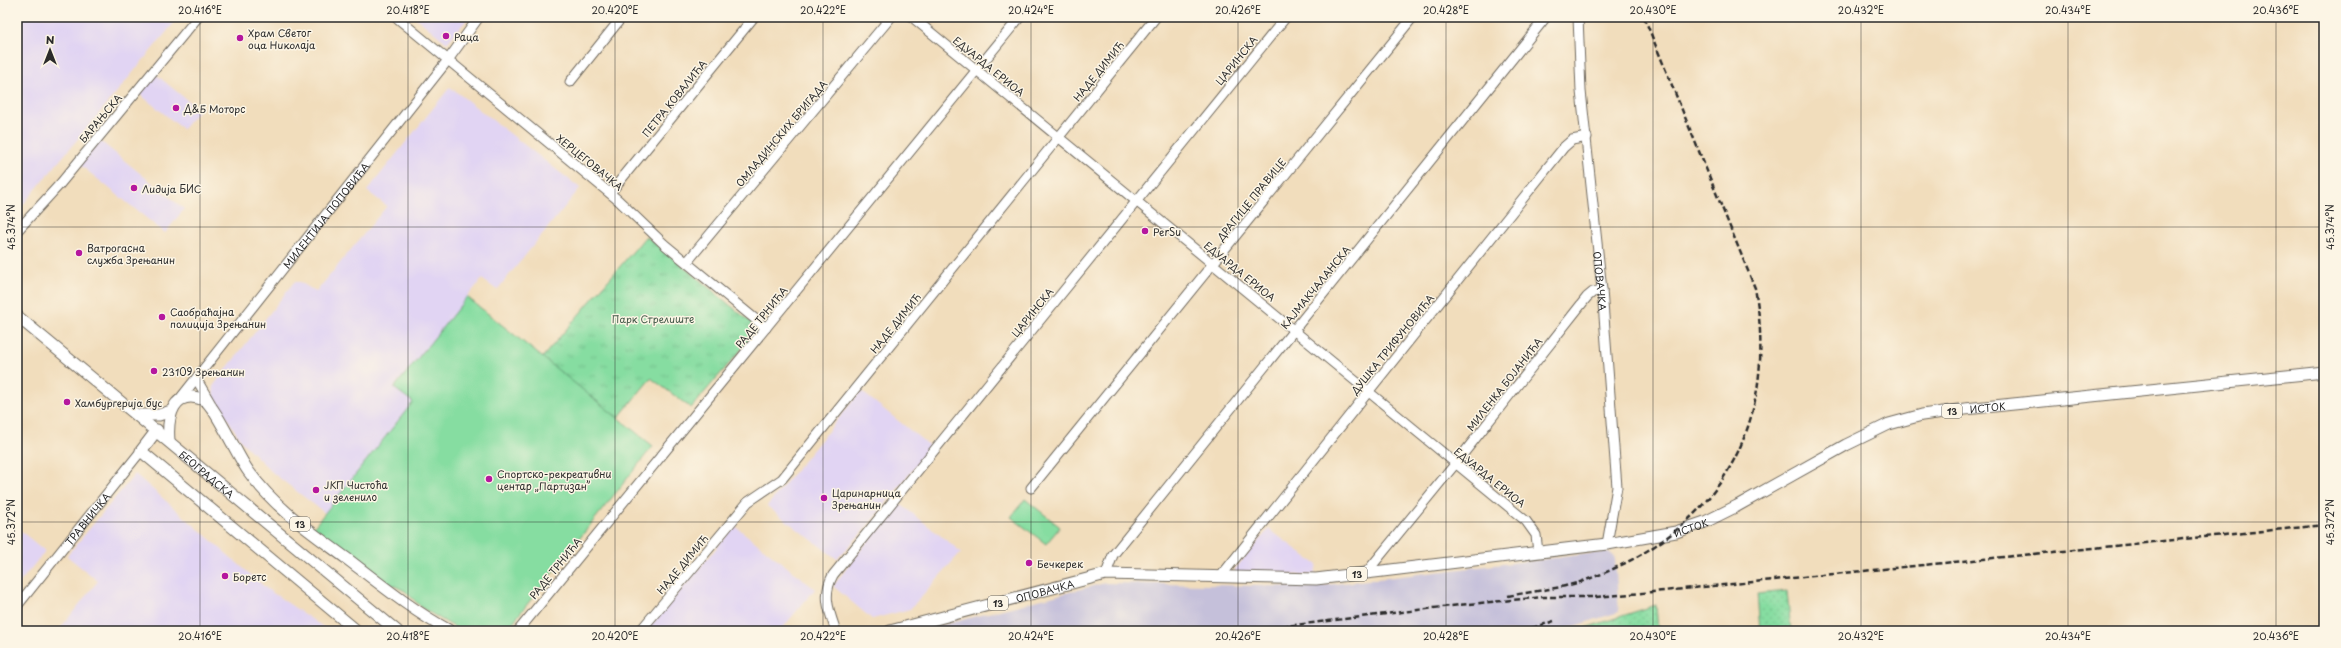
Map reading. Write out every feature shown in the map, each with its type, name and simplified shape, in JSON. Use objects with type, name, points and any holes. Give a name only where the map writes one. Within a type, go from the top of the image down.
[{"type":"main road","name":"БЕОГРАДСКА","points":[[17,316],[139,415],[397,631]]},
{"type":"main road","name":"ИСТОК","points":[[1607,544],[1676,532],[1705,522],[1869,433],[1889,424],[1922,415],[2324,372]]},
{"type":"main road","points":[[179,400],[196,398],[211,404]]},
{"type":"main road","name":"МИЛЕНТИЈА ПОПОВИЋА","points":[[170,411],[179,400]]},
{"type":"main road","name":"13","points":[[211,404],[244,465],[261,488],[283,511],[420,614],[450,631]]},
{"type":"main road","points":[[139,415],[159,415],[170,411],[168,424],[169,441]]},
{"type":"main road","name":"ТРАВНИЧКА","points":[[141,452],[157,430]]},
{"type":"main road","points":[[141,452],[357,631]]},
{"type":"main road","name":"13","points":[[1106,574],[1316,579],[1607,544]]},
{"type":"main road","name":"ОПОВАЧКА","points":[[890,631],[1106,574]]},
{"type":"street","name":"БАРАЊСКА","points":[[17,231],[60,184],[198,17]]},
{"type":"street","name":"ХЕРЦЕГОВАЧКА","points":[[396,17],[610,193],[638,217],[664,244],[766,328]]},
{"type":"street","name":"МИЛЕНТИЈА ПОПОВИЋА","points":[[179,400],[197,380],[448,60],[479,17]]},
{"type":"street","points":[[570,82],[622,17]]},
{"type":"street","name":"ПЕТРА КОВАЛИЋА","points":[[610,193],[754,17]]},
{"type":"street","name":"ОМЛАДИНСКИХ БРИГАДА","points":[[687,262],[891,17]]},
{"type":"street","name":"ЕДУАРДА ЕРИОА","points":[[912,17],[1526,521],[1536,535],[1538,552]]},
{"type":"street","name":"РАДЕ ТРНИЋА","points":[[518,631],[1020,17]]},
{"type":"street","name":"НАДЕ ДИМИЋ","points":[[640,631],[748,502],[782,480],[1156,17]]},
{"type":"street","name":"ЦАРИНСКА","points":[[836,631],[828,608],[826,593],[834,575],[1286,17]]},
{"type":"street","name":"ДРАГИЦЕ ПРАВИЦЕ","points":[[1031,488],[1413,17]]},
{"type":"street","name":"КАЈМАКЧАЛАНСКА","points":[[1106,574],[1113,555],[1546,17]]},
{"type":"street","name":"ОПОВАЧКА","points":[[1578,17],[1582,91],[1590,185],[1602,290],[1617,487],[1607,544]]},
{"type":"street","name":"ДУШКА ТРИФУНОВИЋА","points":[[1221,576],[1368,390],[1564,147],[1572,140],[1587,137]]},
{"type":"street","name":"МИЛЕНКА БОЈАНИЋА","points":[[1366,573],[1456,463],[1587,297],[1593,292],[1602,290]]},
{"type":"street","points":[[197,380],[211,404]]},
{"type":"street","name":"ТРАВНИЧКА","points":[[17,606],[141,452]]},
{"type":"shaded area","points":[[17,17],[179,17],[17,212]]},
{"type":"shaded area","name":"Раца","points":[[415,17],[469,17],[447,43]]},
{"type":"shaded area","points":[[153,72],[199,110],[183,129],[137,92]]},
{"type":"shaded area","points":[[450,87],[580,188],[497,290],[482,279],[394,387],[413,402],[325,513],[273,473],[242,442],[213,396],[214,385],[294,282],[300,282],[316,292],[387,206],[367,191]]},
{"type":"shaded area","points":[[99,140],[184,209],[165,233],[79,164]]},
{"type":"shaded area","points":[[861,391],[931,447],[866,528],[837,559],[767,506]]},
{"type":"shaded area","points":[[135,474],[267,589],[329,631],[58,631],[98,581],[67,556]]},
{"type":"shaded area","points":[[898,502],[961,552],[910,609],[872,619],[833,586]]},
{"type":"shaded area","points":[[735,526],[815,589],[780,631],[646,631]]},
{"type":"shaded area","points":[[17,528],[45,551],[17,586]]},
{"type":"shaded area","points":[[1269,529],[1317,565],[1314,575],[1235,574],[1235,569]]},
{"type":"shaded area","points":[[1605,552],[1613,555],[1615,559],[1619,612],[1558,631],[919,631],[1105,583],[1310,587]]},
{"type":"green space","name":"Парк Стрелиште","points":[[646,236],[759,329],[691,408],[651,378],[618,418],[541,359]]},
{"type":"green space","name":"Спортско-рекреативни центар „Партизан”","points":[[467,297],[653,446],[506,631],[461,631],[422,608],[405,591],[380,579],[313,528],[413,402],[394,388]]},
{"type":"green space","points":[[1025,499],[1060,527],[1046,544],[1011,517]]},
{"type":"green space","points":[[1787,591],[1791,631],[1760,631],[1757,594]]},
{"type":"green space","points":[[1656,605],[1658,631],[1576,631]]},
{"type":"railway","points":[[1508,596],[1556,588],[1583,581],[1630,561],[1670,535],[1703,505],[1729,469],[1747,430],[1758,386],[1760,339],[1755,288],[1644,17]]},
{"type":"railway","points":[[1246,631],[1459,605],[1544,597],[1596,597],[1653,592],[2324,525]]},
{"type":"railway","points":[[1523,631],[1554,621]]},
{"type":"place","name":"Раца","points":[[446,36]]},
{"type":"place","name":"Храм Светог оца Николаја","points":[[240,38]]},
{"type":"place","name":"Д&Б Моторс","points":[[176,108]]},
{"type":"place","name":"Лидија БИС","points":[[134,188]]},
{"type":"place","name":"PerSu","points":[[1145,231]]},
{"type":"place","name":"Ватрогасна служба Зрењанин","points":[[79,253]]},
{"type":"place","name":"Саобраћајна полиција Зрењанин","points":[[162,317]]},
{"type":"place","name":"23109 Зрењанин","points":[[154,371]]},
{"type":"place","name":"Хамбургерија бус","points":[[67,402]]},
{"type":"place","name":"Спортско-рекреативни центар „Партизан”","points":[[489,479]]},
{"type":"place","name":"ЈКП Чистоћа и зеленило","points":[[316,490]]},
{"type":"place","name":"Царинарница Зрењанин","points":[[824,498]]},
{"type":"place","name":"Бечкерек","points":[[1029,563]]},
{"type":"place","name":"Боретс","points":[[225,576]]}]
